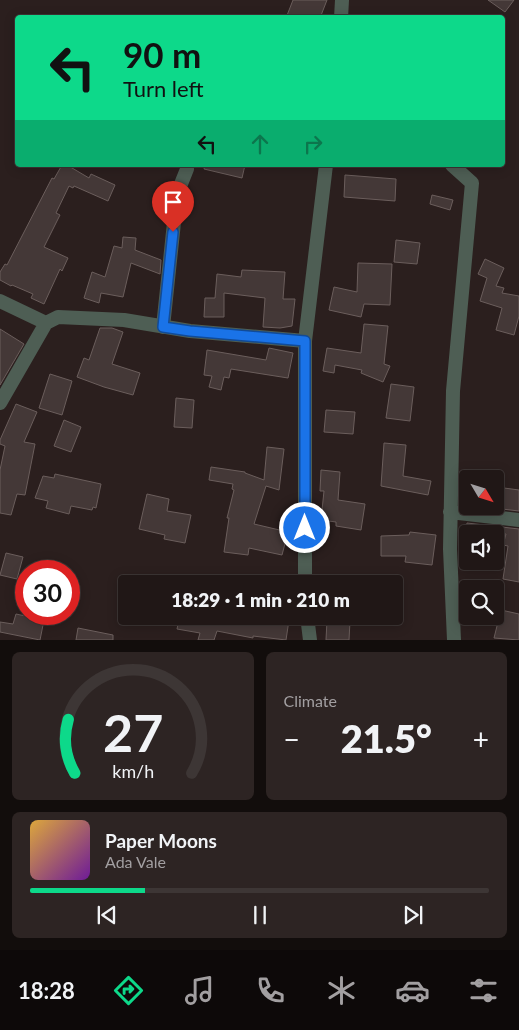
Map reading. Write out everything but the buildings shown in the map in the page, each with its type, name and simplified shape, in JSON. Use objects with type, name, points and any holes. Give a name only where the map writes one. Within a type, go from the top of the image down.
[{"type":"street","points":[[341,15],[342,0]]},
{"type":"street","points":[[305,575],[305,341],[326,167]]},
{"type":"street","points":[[454,167],[472,183],[453,390],[450,512],[454,640]]},
{"type":"street","points":[[163,327],[177,194],[187,168]]},
{"type":"street","points":[[0,301],[46,323]]},
{"type":"street","points":[[0,403],[46,323],[58,317],[124,320],[190,331],[305,341]]},
{"type":"street","points":[[450,512],[519,520]]},
{"type":"street","points":[[308,625],[310,640]]},
{"type":"route","points":[[173,232],[163,327],[305,341],[305,528]]}]
